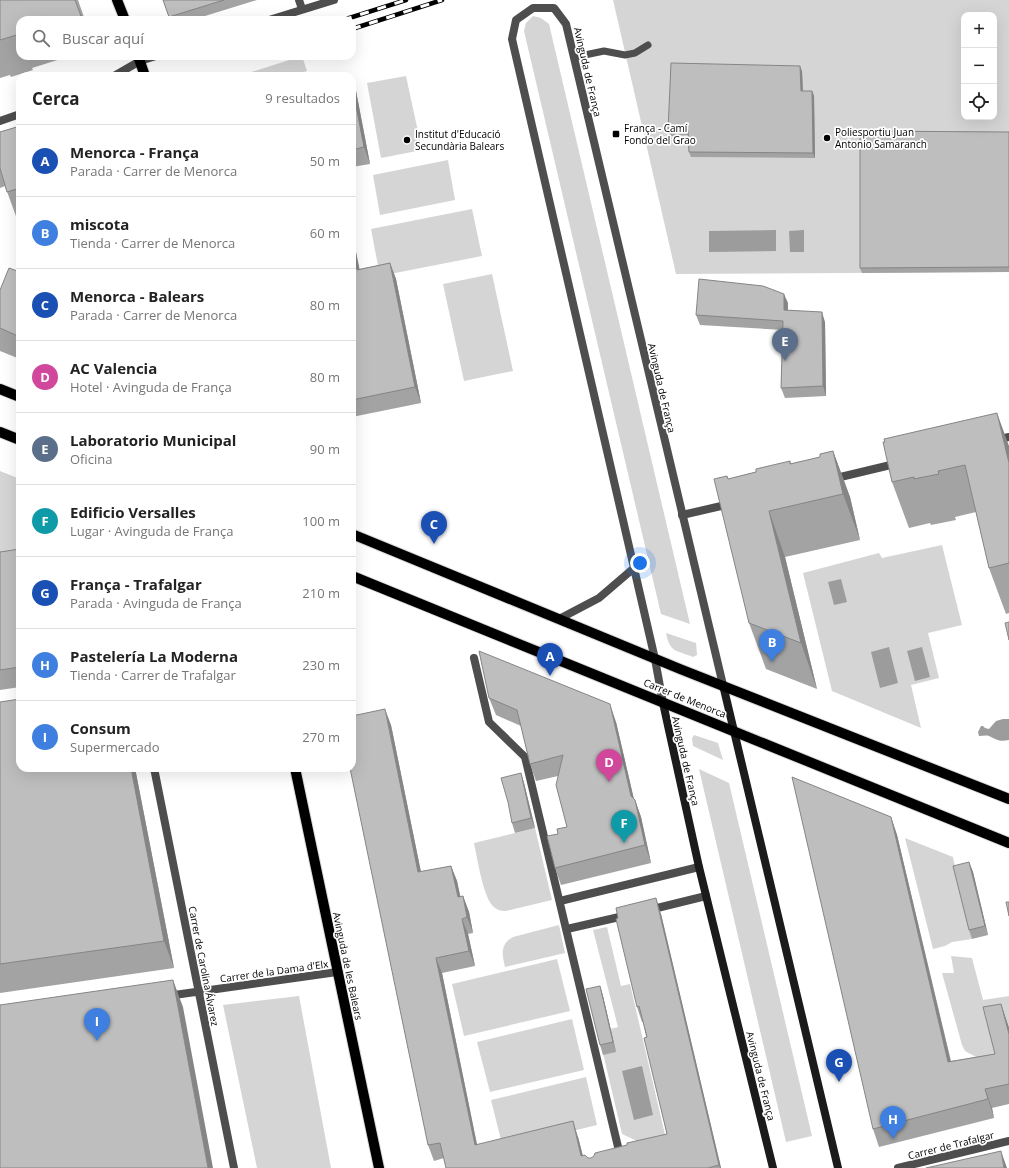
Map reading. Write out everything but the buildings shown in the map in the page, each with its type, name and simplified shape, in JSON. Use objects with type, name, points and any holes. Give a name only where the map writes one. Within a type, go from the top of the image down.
[{"type":"main road","points":[[117,0],[123,16]]},
{"type":"main road","points":[[140,60],[144,72]]},
{"type":"main road","points":[[0,389],[16,395]]},
{"type":"main road","points":[[0,432],[16,438]]},
{"type":"main road","points":[[356,536],[655,659],[1009,799]]},
{"type":"main road","name":"Carrer de Menorca","points":[[356,578],[1009,843]]},
{"type":"main road","name":"Avinguda de França","points":[[723,685],[838,1168]]},
{"type":"main road","name":"Avinguda de França","points":[[663,703],[699,867],[773,1168]]},
{"type":"main road","name":"Avinguda de les Balears","points":[[296,772],[379,1168]]},
{"type":"street","points":[[299,0],[302,9]]},
{"type":"street","points":[[281,16],[334,0]]},
{"type":"street","name":"Avinguda de França","points":[[663,703],[655,659],[512,39],[516,20],[533,8],[554,8],[566,24],[723,685]]},
{"type":"street","points":[[120,72],[136,60]]},
{"type":"street","points":[[0,121],[16,115]]},
{"type":"street","points":[[986,442],[1009,437]]},
{"type":"street","points":[[822,481],[908,461]]},
{"type":"street","points":[[682,515],[737,502]]},
{"type":"street","points":[[559,619],[599,598],[634,568]]},
{"type":"street","points":[[474,658],[489,722],[525,757],[619,1151],[606,1155]]},
{"type":"street","name":"Carrer de Carolina Álvarez","points":[[155,772],[234,1168]]},
{"type":"street","points":[[560,901],[699,867]]},
{"type":"street","points":[[567,929],[706,896]]},
{"type":"street","name":"Carrer de la Dama d'Elx","points":[[161,996],[337,972]]},
{"type":"street","name":"Carrer de Trafalgar","points":[[898,1168],[1009,1141]]},
{"type":"lane","points":[[575,57],[604,51],[625,55],[635,53],[648,45]]},
{"type":"shaded area","name":"Poliesportiu Juan Antonio Samaranch","points":[[613,0],[1009,0],[1009,272],[676,274]]},
{"type":"shaded area","points":[[533,16],[541,18],[549,24],[690,624],[661,614],[524,31],[526,23]]},
{"type":"shaded area","points":[[289,60],[303,60],[307,71],[303,72],[252,72]]},
{"type":"shaded area","points":[[406,76],[422,150],[381,158],[367,83]]},
{"type":"shaded area","points":[[448,160],[455,200],[380,215],[373,175]]},
{"type":"shaded area","points":[[472,209],[482,256],[380,276],[371,229]]},
{"type":"shaded area","points":[[776,230],[776,251],[709,252],[709,231]]},
{"type":"shaded area","points":[[804,230],[804,252],[790,252],[789,231]]},
{"type":"shaded area","points":[[492,274],[513,371],[464,381],[443,284]]},
{"type":"shaded area","points":[[0,471],[16,477],[16,571],[0,573]]},
{"type":"shaded area","points":[[942,545],[962,625],[928,633],[939,678],[911,685],[921,728],[832,691],[803,573],[879,553],[882,558]]},
{"type":"shaded area","points":[[841,579],[847,602],[834,605],[828,582]]},
{"type":"shaded area","points":[[666,633],[696,643],[697,655],[693,657],[678,652],[672,648]]},
{"type":"shaded area","points":[[889,647],[898,683],[880,688],[871,652]]},
{"type":"shaded area","points":[[922,647],[930,677],[915,681],[907,651]]},
{"type":"shaded area","points":[[1009,719],[1009,740],[1001,741],[988,736],[979,736],[978,732],[981,726],[989,729],[996,721]]},
{"type":"shaded area","points":[[694,735],[718,743],[723,760],[693,746],[692,738]]},
{"type":"shaded area","points":[[699,769],[729,783],[812,1136],[786,1142]]},
{"type":"shaded area","points":[[535,828],[552,900],[506,911],[497,909],[492,905],[486,893],[474,843]]},
{"type":"shaded area","points":[[905,838],[953,857],[972,939],[952,942],[945,946],[933,949]]},
{"type":"shaded area","points":[[559,925],[565,953],[505,967],[503,950],[504,946],[509,940],[513,937]]},
{"type":"shaded area","points":[[607,927],[621,986],[630,984],[666,1139],[637,1141],[622,1134],[598,1032],[618,1027],[593,930]]},
{"type":"shaded area","points":[[951,956],[972,958],[983,1000],[1009,996],[1009,1028],[1003,1075],[980,1059],[965,1051],[962,1045],[942,973],[954,973]]},
{"type":"shaded area","points":[[557,959],[570,1011],[464,1036],[452,984]]},
{"type":"shaded area","points":[[299,996],[331,1168],[257,1168],[223,1005]]},
{"type":"shaded area","points":[[572,1019],[584,1070],[490,1092],[477,1042]]},
{"type":"shaded area","points":[[642,1066],[653,1115],[634,1120],[622,1071]]},
{"type":"shaded area","points":[[586,1077],[597,1125],[503,1148],[491,1100]]},
{"type":"railway","points":[[356,16],[406,0]]},
{"type":"railway","points":[[356,28],[442,0]]},
{"type":"place","name":"França - Camí Fondo del Grao","points":[[616,134]]},
{"type":"place","name":"Poliesportiu Juan Antonio Samaranch","points":[[827,138]]},
{"type":"place","name":"Institut d'Educació Secundària Balears","points":[[407,140]]},
{"type":"place","name":"Laboratorio Municipal","points":[[785,361]]},
{"type":"place","name":"Menorca - Balears","points":[[434,544]]},
{"type":"place","name":"miscota","points":[[772,662]]},
{"type":"place","name":"Menorca - França","points":[[550,676]]},
{"type":"place","name":"AC Valencia","points":[[609,782]]},
{"type":"place","name":"Edificio Versalles","points":[[624,843]]},
{"type":"place","name":"Consum","points":[[97,1041]]},
{"type":"place","name":"França - Trafalgar","points":[[839,1082]]},
{"type":"place","name":"Pastelería La Moderna","points":[[893,1139]]}]
